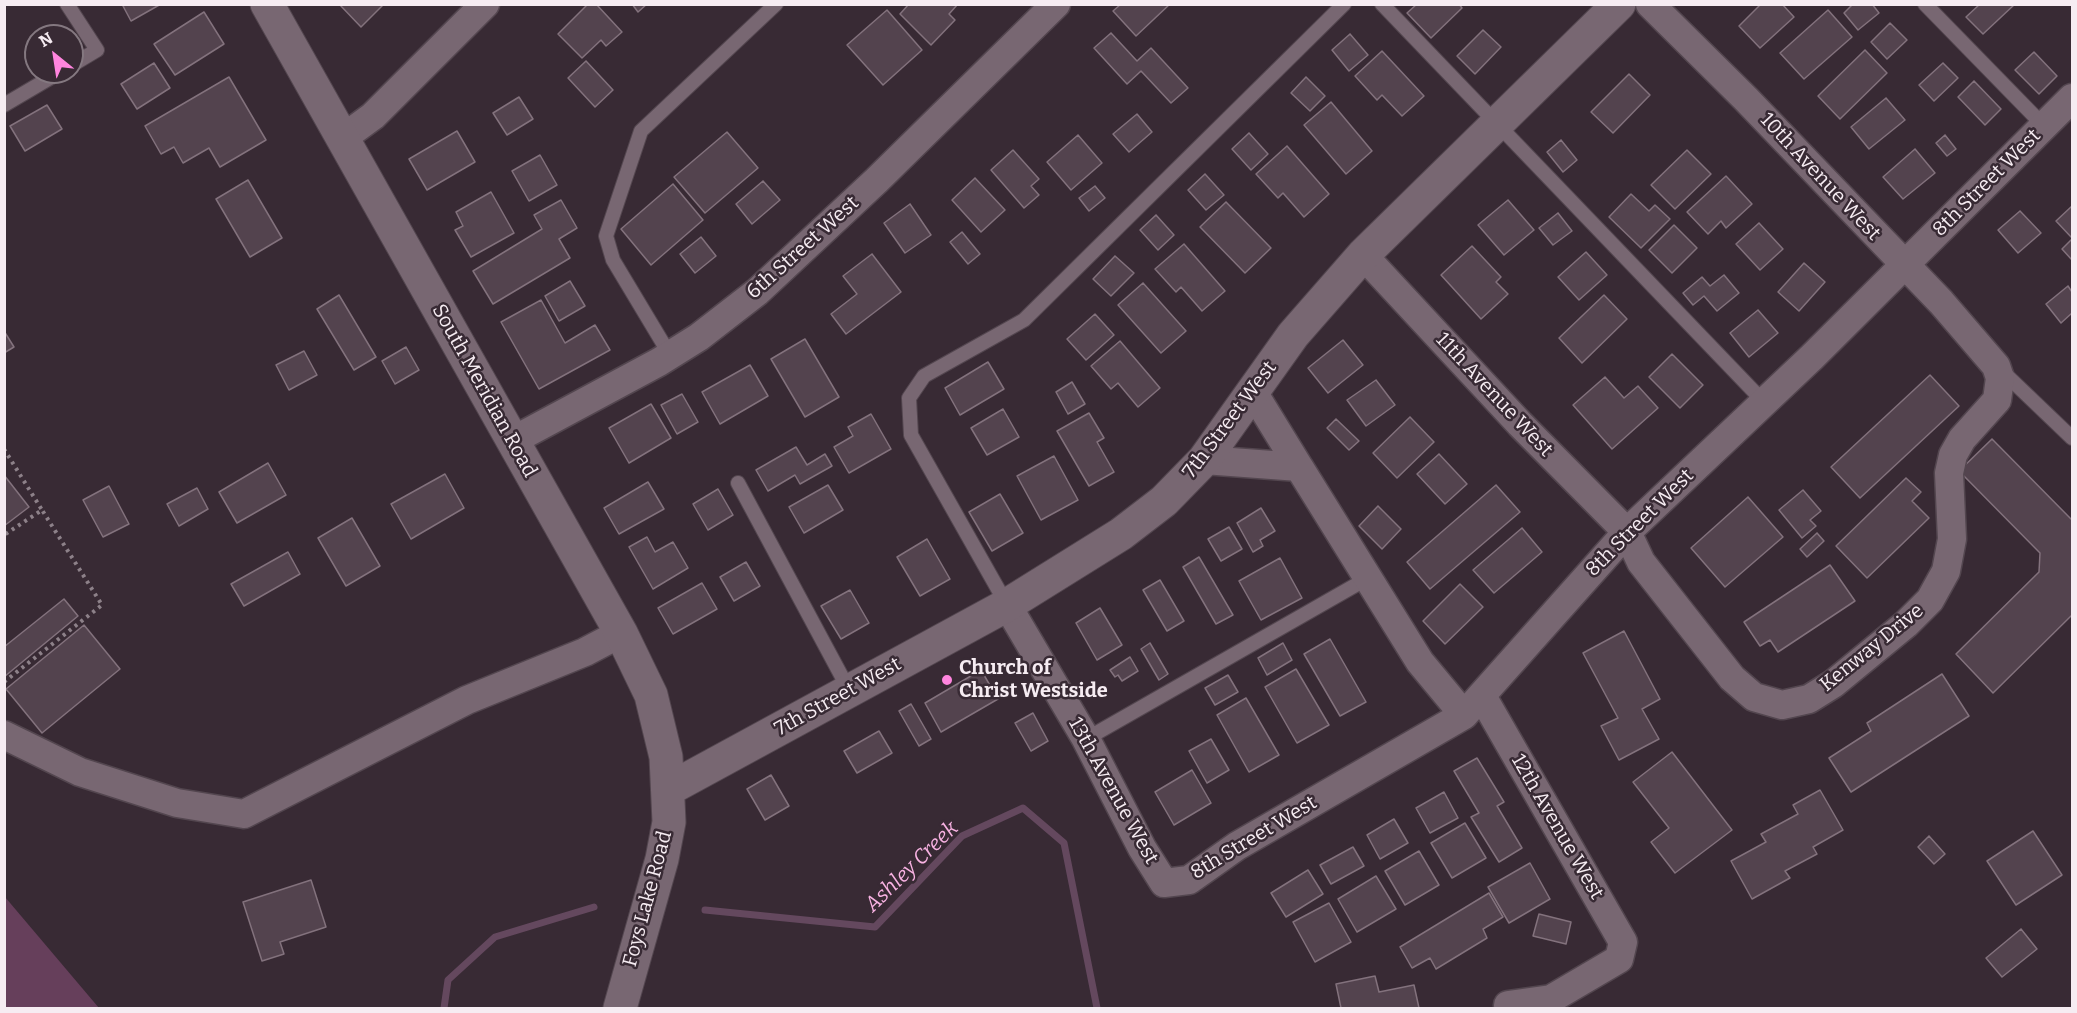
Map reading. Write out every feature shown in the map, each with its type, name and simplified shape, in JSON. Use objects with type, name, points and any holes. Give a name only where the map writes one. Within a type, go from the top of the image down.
[{"type":"street","name":"South Meridian Road","points":[[267,4],[621,633],[642,676],[657,715],[666,757],[669,789]]},
{"type":"street","points":[[343,138],[373,116],[485,4]]},
{"type":"street","name":"6th Street West","points":[[512,441],[670,355],[699,337],[757,292],[877,180],[1056,4]]},
{"type":"street","name":"7th Street West","points":[[669,789],[1007,605],[1121,534],[1164,501],[1204,460],[1293,335],[1364,255],[1619,4]]},
{"type":"street","name":"10th Avenue West","points":[[1650,4],[1746,99],[1904,264],[1990,359]]},
{"type":"street","name":"8th Street West","points":[[1164,883],[1189,880],[1237,846],[1473,705],[1626,532],[1764,402],[2073,98]]},
{"type":"street","name":"11th Avenue West","points":[[1364,255],[1520,424],[1626,532]]},
{"type":"street","name":"Kenway Drive","points":[[1626,532],[1641,562],[1742,688],[1767,703],[1796,703],[1809,699],[1833,684],[1906,624],[1930,600],[1940,586],[1946,571],[1952,539],[1949,473],[1953,455],[1962,439],[1997,400],[2000,378],[1990,359]]},
{"type":"street","name":"12th Avenue West","points":[[1252,392],[1420,662],[1473,705],[1623,942],[1619,959],[1551,999],[1508,1005]]},
{"type":"street","points":[[1204,460],[1299,467]]},
{"type":"street","name":"13th Avenue West","points":[[1007,605],[1086,739],[1142,848],[1164,883]]},
{"type":"street","points":[[4,735],[80,772],[177,803],[244,814],[467,700],[585,652],[621,633]]},
{"type":"street","name":"Foys Lake Road","points":[[620,1008],[664,850],[669,822],[669,789]]},
{"type":"lane","points":[[67,4],[80,24]]},
{"type":"lane","points":[[670,355],[613,260],[606,236],[641,131],[776,4]]},
{"type":"lane","points":[[1007,605],[911,435],[909,398],[924,376],[1024,320],[1344,4]]},
{"type":"lane","points":[[1382,4],[1764,402]]},
{"type":"lane","points":[[1925,4],[2044,126]]},
{"type":"lane","points":[[84,30],[97,50],[84,58]]},
{"type":"lane","points":[[4,105],[40,84]]},
{"type":"lane","points":[[1990,359],[2073,438]]},
{"type":"lane","points":[[738,483],[849,690]]},
{"type":"lane","points":[[1086,739],[1368,578]]},
{"type":"path","points":[[4,449],[102,605],[4,682]]},
{"type":"path","points":[[4,535],[42,510]]},
{"type":"shaded area","points":[[5,897],[99,1008],[5,1008]]},
{"type":"building","points":[[161,4],[131,21],[123,6]]},
{"type":"building","points":[[339,4],[384,4],[361,27]]},
{"type":"building","points":[[588,4],[596,4],[622,32],[606,46],[601,40],[582,58],[558,34]]},
{"type":"building","points":[[632,4],[647,4],[638,12]]},
{"type":"building","points":[[909,4],[958,4],[949,14],[955,20],[931,45],[900,14]]},
{"type":"building","points":[[1121,4],[1170,4],[1136,36],[1113,11]]},
{"type":"building","points":[[1417,4],[1459,4],[1462,8],[1431,38],[1407,13]]},
{"type":"building","points":[[1761,4],[1782,4],[1794,17],[1760,48],[1739,26]]},
{"type":"building","points":[[1853,4],[1872,4],[1879,13],[1858,30],[1844,13]]},
{"type":"building","points":[[1980,4],[2015,4],[1983,34],[1966,17]]},
{"type":"building","points":[[887,10],[922,50],[883,85],[847,45]]},
{"type":"building","points":[[1828,10],[1852,37],[1804,79],[1780,53]]},
{"type":"building","points":[[204,12],[224,44],[175,75],[154,44]]},
{"type":"building","points":[[1890,23],[1907,40],[1887,59],[1871,42]]},
{"type":"building","points":[[1483,30],[1501,47],[1475,74],[1457,56]]},
{"type":"building","points":[[1111,33],[1137,61],[1151,48],[1188,88],[1171,103],[1141,71],[1127,84],[1094,48]]},
{"type":"building","points":[[1350,34],[1368,55],[1349,71],[1332,50]]},
{"type":"building","points":[[1865,50],[1887,73],[1840,119],[1818,96]]},
{"type":"building","points":[[1382,51],[1424,96],[1402,116],[1382,95],[1377,100],[1355,76]]},
{"type":"building","points":[[2034,52],[2057,76],[2039,94],[2015,70]]},
{"type":"building","points":[[586,61],[613,90],[595,107],[568,78]]},
{"type":"building","points":[[154,63],[170,88],[137,109],[121,84]]},
{"type":"building","points":[[1943,63],[1958,78],[1934,101],[1919,85]]},
{"type":"building","points":[[1629,74],[1650,95],[1613,133],[1591,112]]},
{"type":"building","points":[[229,77],[266,140],[220,167],[209,148],[183,163],[174,147],[161,154],[145,126]]},
{"type":"building","points":[[1306,77],[1325,96],[1310,111],[1291,93]]},
{"type":"building","points":[[1974,81],[2001,109],[1985,125],[1958,97]]},
{"type":"building","points":[[519,97],[533,119],[507,135],[493,113]]},
{"type":"building","points":[[1886,98],[1905,120],[1869,149],[1851,127]]},
{"type":"building","points":[[1331,102],[1372,151],[1346,174],[1304,125]]},
{"type":"building","points":[[47,105],[62,129],[25,151],[10,126]]},
{"type":"building","points":[[1137,114],[1152,132],[1129,152],[1113,134]]},
{"type":"building","points":[[457,131],[475,162],[427,190],[409,159]]},
{"type":"building","points":[[727,132],[758,168],[705,213],[674,177]]},
{"type":"building","points":[[1249,133],[1268,154],[1251,170],[1232,149]]},
{"type":"building","points":[[1078,135],[1102,163],[1071,190],[1047,162]]},
{"type":"building","points":[[1945,135],[1956,149],[1947,156],[1936,143]]},
{"type":"building","points":[[1561,140],[1577,160],[1563,172],[1547,152]]},
{"type":"building","points":[[1287,146],[1329,194],[1304,217],[1283,193],[1278,198],[1256,174]]},
{"type":"building","points":[[1915,149],[1935,173],[1903,199],[1883,177]]},
{"type":"building","points":[[1013,150],[1039,179],[1031,186],[1039,195],[1024,208],[991,170]]},
{"type":"building","points":[[1687,150],[1711,174],[1675,209],[1651,185]]},
{"type":"building","points":[[540,155],[557,185],[529,201],[512,171]]},
{"type":"building","points":[[1205,174],[1224,195],[1206,210],[1188,190]]},
{"type":"building","points":[[1726,176],[1752,204],[1726,228],[1721,221],[1708,234],[1687,212]]},
{"type":"building","points":[[975,178],[1005,210],[981,232],[952,200]]},
{"type":"building","points":[[248,180],[282,238],[250,257],[216,199]]},
{"type":"building","points":[[763,181],[780,200],[752,224],[736,204]]},
{"type":"building","points":[[673,184],[703,220],[651,265],[621,229]]},
{"type":"building","points":[[1095,186],[1105,198],[1089,211],[1079,198]]},
{"type":"building","points":[[491,192],[514,233],[471,257],[455,230],[463,226],[456,212]]},
{"type":"building","points":[[1631,194],[1649,211],[1655,205],[1670,219],[1641,248],[1609,217]]},
{"type":"building","points":[[561,200],[577,228],[559,239],[570,258],[493,304],[473,271],[542,229],[534,215]]},
{"type":"building","points":[[1508,200],[1534,230],[1504,255],[1478,225]]},
{"type":"building","points":[[1226,202],[1271,248],[1245,273],[1200,227]]},
{"type":"building","points":[[910,204],[931,235],[905,253],[884,223]]},
{"type":"building","points":[[2072,206],[2072,238],[2056,221]]},
{"type":"building","points":[[2020,211],[2041,233],[2018,253],[1998,230]]},
{"type":"building","points":[[1558,213],[1572,231],[1553,245],[1539,228]]},
{"type":"building","points":[[1156,215],[1174,235],[1158,250],[1140,230]]},
{"type":"building","points":[[1759,223],[1783,249],[1760,270],[1736,244]]},
{"type":"building","points":[[1674,225],[1697,248],[1672,273],[1649,250]]},
{"type":"building","points":[[962,232],[980,254],[968,264],[950,242]]},
{"type":"building","points":[[701,237],[716,256],[695,273],[680,254]]},
{"type":"building","points":[[2072,239],[2072,260],[2062,249]]},
{"type":"building","points":[[1184,244],[1225,291],[1202,311],[1181,287],[1176,292],[1155,269]]},
{"type":"building","points":[[1472,246],[1501,277],[1496,282],[1508,294],[1481,319],[1441,275]]},
{"type":"building","points":[[1586,252],[1607,275],[1579,300],[1558,277]]},
{"type":"building","points":[[872,254],[901,292],[846,334],[831,314],[857,294],[843,276]]},
{"type":"building","points":[[1115,256],[1134,273],[1111,296],[1093,279]]},
{"type":"building","points":[[1804,263],[1825,282],[1799,311],[1778,292]]},
{"type":"building","points":[[1724,275],[1739,293],[1717,311],[1704,296],[1693,305],[1683,293],[1702,277],[1710,286]]},
{"type":"building","points":[[570,281],[585,306],[559,321],[545,296]]},
{"type":"building","points":[[1143,283],[1186,331],[1161,353],[1118,305]]},
{"type":"building","points":[[2068,286],[2072,292],[2072,313],[2061,323],[2046,304]]},
{"type":"building","points":[[339,295],[376,357],[354,370],[317,309]]},
{"type":"building","points":[[1604,295],[1627,319],[1582,363],[1559,338]]},
{"type":"building","points":[[541,300],[565,343],[595,325],[610,350],[539,389],[501,322]]},
{"type":"building","points":[[1758,310],[1778,333],[1749,357],[1730,333]]},
{"type":"building","points":[[1095,314],[1114,335],[1086,360],[1067,339]]},
{"type":"building","points":[[4,331],[14,347],[4,353]]},
{"type":"building","points":[[805,339],[839,397],[805,417],[771,359]]},
{"type":"building","points":[[1343,340],[1363,365],[1328,393],[1308,368]]},
{"type":"building","points":[[1120,341],[1160,388],[1138,407],[1118,383],[1111,389],[1091,366]]},
{"type":"building","points":[[406,347],[419,370],[395,384],[382,361]]},
{"type":"building","points":[[304,351],[317,375],[289,390],[276,365]]},
{"type":"building","points":[[1672,354],[1703,385],[1680,408],[1649,377]]},
{"type":"building","points":[[988,362],[1004,389],[960,415],[945,388]]},
{"type":"building","points":[[750,365],[768,396],[720,424],[702,392]]},
{"type":"building","points":[[1930,375],[1959,406],[1860,498],[1831,467]]},
{"type":"building","points":[[1605,377],[1624,398],[1638,386],[1658,408],[1612,449],[1573,405]]},
{"type":"building","points":[[1376,380],[1395,405],[1366,426],[1347,400]]},
{"type":"building","points":[[1072,382],[1085,404],[1068,414],[1056,392]]},
{"type":"building","points":[[682,394],[698,422],[677,434],[661,405]]},
{"type":"building","points":[[651,404],[671,438],[629,463],[609,428]]},
{"type":"building","points":[[1003,409],[1019,437],[987,455],[971,428]]},
{"type":"building","points":[[1089,413],[1104,438],[1097,442],[1114,472],[1089,486],[1057,431]]},
{"type":"building","points":[[871,414],[891,449],[849,473],[834,447],[853,436],[848,427]]},
{"type":"building","points":[[1410,417],[1434,442],[1397,478],[1373,453]]},
{"type":"building","points":[[1336,419],[1359,441],[1349,450],[1327,428]]},
{"type":"building","points":[[1992,439],[2072,520],[2072,615],[1993,693],[1956,654],[2039,572],[2040,553],[1959,471]]},
{"type":"building","points":[[796,447],[807,465],[825,454],[832,466],[800,484],[795,475],[768,491],[756,470]]},
{"type":"building","points":[[1439,454],[1467,484],[1445,504],[1417,474]]},
{"type":"building","points":[[1054,456],[1078,500],[1041,520],[1017,476]]},
{"type":"building","points":[[268,463],[286,495],[237,523],[219,492]]},
{"type":"building","points":[[445,474],[464,508],[411,539],[391,504]]},
{"type":"building","points":[[4,475],[29,507],[4,526]]},
{"type":"building","points":[[1906,478],[1921,492],[1912,501],[1929,518],[1867,578],[1836,546]]},
{"type":"building","points":[[648,482],[664,509],[619,534],[604,508]]},
{"type":"building","points":[[828,485],[843,510],[804,533],[789,507]]},
{"type":"building","points":[[1496,485],[1520,512],[1430,589],[1407,562]]},
{"type":"building","points":[[109,486],[129,524],[103,537],[83,500]]},
{"type":"building","points":[[197,488],[208,509],[179,526],[167,504]]},
{"type":"building","points":[[718,489],[733,515],[708,530],[693,504]]},
{"type":"building","points":[[1803,490],[1821,511],[1810,520],[1816,526],[1802,538],[1779,510]]},
{"type":"building","points":[[1000,494],[1023,533],[992,551],[969,512]]},
{"type":"building","points":[[1748,497],[1783,537],[1725,587],[1691,548]]},
{"type":"building","points":[[1378,506],[1401,529],[1382,549],[1359,526]]},
{"type":"building","points":[[1261,508],[1275,531],[1260,540],[1263,546],[1253,552],[1237,523]]},
{"type":"building","points":[[352,518],[380,566],[346,586],[318,538]]},
{"type":"building","points":[[1229,527],[1242,549],[1221,561],[1208,539]]},
{"type":"building","points":[[1522,528],[1542,552],[1494,593],[1473,570]]},
{"type":"building","points":[[1817,533],[1824,541],[1807,557],[1800,549]]},
{"type":"building","points":[[647,537],[655,552],[673,542],[688,568],[653,589],[629,547]]},
{"type":"building","points":[[927,539],[950,579],[920,596],[897,557]]},
{"type":"building","points":[[288,552],[300,574],[244,606],[231,584]]},
{"type":"building","points":[[1199,557],[1233,615],[1216,624],[1183,567]]},
{"type":"building","points":[[1280,558],[1302,598],[1261,620],[1239,581]]},
{"type":"building","points":[[746,562],[760,586],[734,601],[720,577]]},
{"type":"building","points":[[1830,565],[1855,601],[1778,652],[1770,640],[1760,646],[1744,622]]},
{"type":"building","points":[[1160,580],[1184,621],[1167,631],[1143,590]]},
{"type":"building","points":[[702,583],[717,609],[673,634],[658,608]]},
{"type":"building","points":[[1460,584],[1483,607],[1445,644],[1423,621]]},
{"type":"building","points":[[850,590],[869,623],[841,639],[821,606]]},
{"type":"building","points":[[64,599],[78,616],[4,677],[4,647]]},
{"type":"building","points":[[1100,608],[1122,645],[1097,660],[1076,623]]},
{"type":"building","points":[[84,625],[120,669],[42,733],[6,689]]},
{"type":"building","points":[[1624,631],[1660,699],[1642,709],[1659,739],[1619,760],[1601,726],[1618,718],[1583,653]]},
{"type":"building","points":[[1330,639],[1366,702],[1340,716],[1304,654]]},
{"type":"building","points":[[1150,643],[1168,674],[1159,680],[1141,649]]},
{"type":"building","points":[[1283,643],[1292,660],[1267,675],[1258,658]]},
{"type":"building","points":[[1130,657],[1138,671],[1122,681],[1110,670]]},
{"type":"building","points":[[1296,669],[1329,725],[1297,743],[1265,687]]},
{"type":"building","points":[[981,670],[998,699],[941,732],[925,703]]},
{"type":"building","points":[[1942,674],[1969,716],[1851,792],[1829,758],[1871,731],[1867,723]]},
{"type":"building","points":[[1228,675],[1238,692],[1215,705],[1205,688]]},
{"type":"building","points":[[1246,698],[1279,755],[1249,772],[1217,715]]},
{"type":"building","points":[[911,704],[931,739],[919,746],[899,711]]},
{"type":"building","points":[[1033,713],[1048,741],[1031,751],[1015,723]]},
{"type":"building","points":[[879,731],[892,753],[857,773],[844,751]]},
{"type":"building","points":[[1211,739],[1229,770],[1207,783],[1189,751]]},
{"type":"building","points":[[1672,752],[1732,830],[1675,873],[1651,842],[1669,828],[1633,782]]},
{"type":"building","points":[[1477,758],[1504,802],[1497,806],[1522,848],[1499,862],[1471,817],[1479,813],[1454,771]]},
{"type":"building","points":[[1192,770],[1211,803],[1174,825],[1155,792]]},
{"type":"building","points":[[771,775],[789,806],[765,820],[747,789]]},
{"type":"building","points":[[1820,790],[1843,830],[1813,847],[1817,854],[1785,871],[1790,878],[1752,899],[1731,861],[1766,842],[1761,834],[1798,814],[1793,805]]},
{"type":"building","points":[[1444,792],[1458,818],[1430,833],[1416,808]]},
{"type":"building","points":[[1394,819],[1408,843],[1380,859],[1367,835]]},
{"type":"building","points":[[1465,823],[1486,858],[1452,878],[1431,843]]},
{"type":"building","points":[[2033,831],[2062,875],[2016,905],[1987,861]]},
{"type":"building","points":[[1929,836],[1945,854],[1934,864],[1918,847]]},
{"type":"building","points":[[1353,847],[1364,866],[1331,884],[1320,865]]},
{"type":"building","points":[[1419,851],[1439,885],[1405,905],[1385,871]]},
{"type":"building","points":[[1530,863],[1550,899],[1509,923],[1488,887]]},
{"type":"building","points":[[1308,870],[1323,894],[1286,917],[1271,893]]},
{"type":"building","points":[[1376,876],[1396,909],[1357,932],[1338,899]]},
{"type":"building","points":[[311,880],[326,927],[280,942],[284,954],[262,961],[243,902]]},
{"type":"building","points":[[1489,893],[1503,917],[1483,929],[1487,938],[1436,969],[1430,958],[1412,968],[1400,947]]},
{"type":"building","points":[[1329,903],[1351,942],[1315,962],[1293,922]]},
{"type":"building","points":[[1539,914],[1571,922],[1566,944],[1533,936]]},
{"type":"building","points":[[2021,929],[2037,949],[2002,977],[1986,958]]},
{"type":"building","points":[[1375,976],[1379,992],[1414,985],[1419,1008],[1341,1008],[1336,984]]},
{"type":"waterway","name":"Ashley Creek","points":[[705,910],[875,927],[962,836],[1023,808],[1064,843],[1097,1008]]},
{"type":"waterway","name":"Ashley Creek","points":[[444,1008],[448,980],[495,937],[594,907]]},
{"type":"place","name":"Church of Christ Westside","points":[[947,680]]}]
